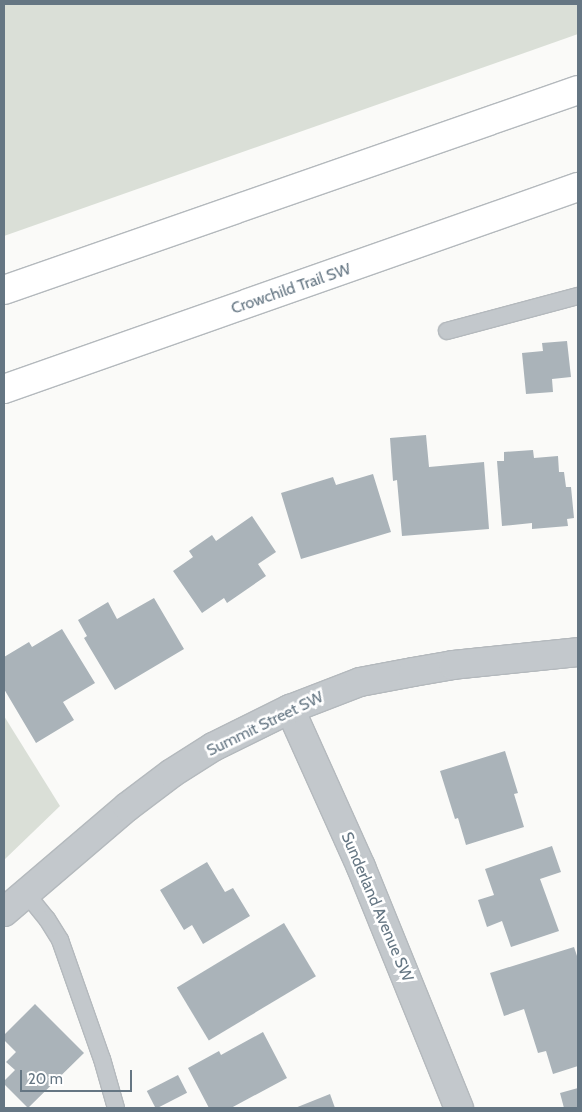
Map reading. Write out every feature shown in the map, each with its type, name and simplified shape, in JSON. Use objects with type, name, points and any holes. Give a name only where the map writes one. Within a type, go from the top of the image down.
[{"type":"highway","points":[[4,290],[578,90]]},
{"type":"highway","name":"Crowchild Trail SW","points":[[4,389],[578,187]]},
{"type":"street","name":"Summit Street SW","points":[[4,912],[126,807],[172,773],[213,747],[290,709],[360,682],[453,665],[578,652]]},
{"type":"street","name":"Sunderland Avenue SW","points":[[290,709],[361,867],[459,1108]]},
{"type":"lane","points":[[447,331],[578,296]]},
{"type":"lane","points":[[25,892],[47,919],[60,940],[102,1059],[116,1108]]},
{"type":"shaded area","points":[[4,4],[578,4],[578,34],[4,236]]},
{"type":"shaded area","points":[[4,716],[60,806],[4,860]]},
{"type":"building","points":[[567,341],[571,377],[552,379],[553,392],[526,394],[522,353],[543,351],[542,343]]},
{"type":"building","points":[[426,435],[429,467],[484,462],[489,529],[402,536],[397,480],[393,481],[390,438]]},
{"type":"building","points":[[533,450],[534,458],[558,456],[559,472],[564,472],[566,487],[571,487],[574,518],[567,519],[568,526],[532,529],[532,523],[502,526],[497,461],[504,461],[504,452]]},
{"type":"building","points":[[373,474],[391,532],[301,559],[281,493],[333,477],[336,485]]},
{"type":"building","points":[[252,516],[276,552],[258,564],[266,576],[227,603],[224,598],[202,613],[173,571],[193,557],[189,551],[212,535],[216,541]]},
{"type":"building","points":[[154,598],[184,649],[115,690],[84,638],[87,636],[78,620],[108,602],[117,619]]},
{"type":"building","points":[[62,629],[95,683],[63,702],[74,720],[36,743],[4,689],[4,657],[29,642],[32,647]]},
{"type":"building","points":[[505,751],[518,793],[514,794],[524,827],[466,845],[458,818],[455,819],[440,771]]},
{"type":"building","points":[[552,846],[561,872],[540,879],[559,931],[511,947],[502,921],[487,927],[478,900],[494,895],[485,869]]},
{"type":"building","points":[[207,862],[225,892],[233,888],[250,916],[203,944],[192,925],[184,930],[160,890]]},
{"type":"building","points":[[284,923],[316,976],[209,1041],[177,987]]},
{"type":"building","points":[[574,947],[578,959],[578,1066],[553,1074],[546,1051],[538,1053],[524,1009],[504,1016],[490,973]]},
{"type":"building","points":[[35,1004],[84,1053],[28,1108],[4,1084],[4,1081],[15,1070],[6,1062],[16,1052],[4,1040],[4,1035]]},
{"type":"building","points":[[263,1032],[287,1078],[231,1108],[209,1108],[188,1068],[219,1051],[221,1055]]},
{"type":"building","points":[[178,1075],[187,1093],[156,1108],[147,1091]]},
{"type":"building","points":[[578,1088],[578,1108],[564,1108],[560,1093]]},
{"type":"building","points":[[330,1094],[335,1108],[295,1108]]}]
